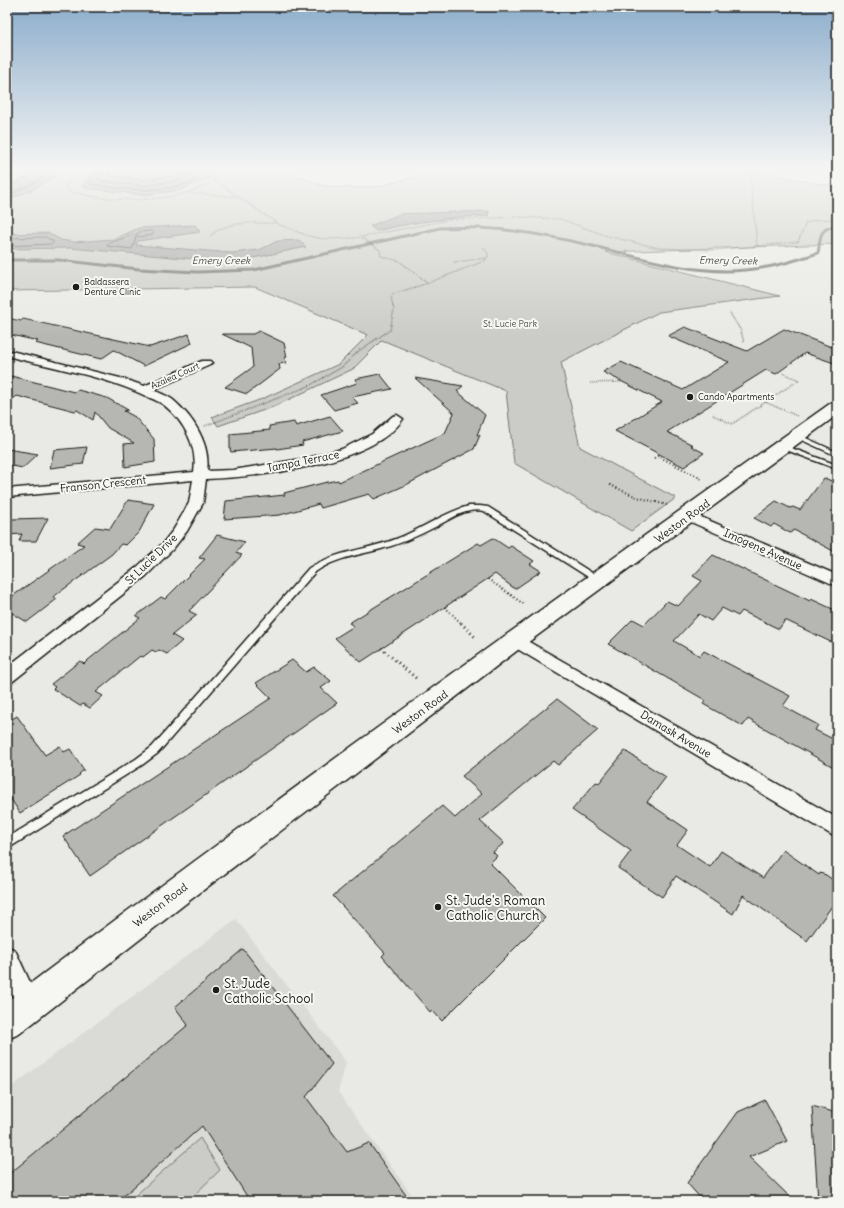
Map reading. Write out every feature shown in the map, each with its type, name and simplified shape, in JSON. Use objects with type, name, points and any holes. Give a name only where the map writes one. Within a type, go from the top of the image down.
[{"type":"main road","name":"Weston Road","points":[[18,1014],[174,894],[516,640],[689,516],[837,407]]},
{"type":"street","name":"St Lucie Drive","points":[[7,353],[120,381],[144,390],[168,402],[182,414],[192,431],[201,454],[202,462],[196,503],[180,531],[168,546],[141,572],[7,676]]},
{"type":"street","name":"Azalea Court","points":[[144,390],[206,363]]},
{"type":"street","name":"Tampa Terrace","points":[[199,475],[233,474],[308,462],[347,452],[376,437],[397,419]]},
{"type":"street","name":"Franson Crescent","points":[[7,493],[199,475]]},
{"type":"street","name":"Imogene Avenue","points":[[689,516],[837,581]]},
{"type":"street","name":"Damask Avenue","points":[[516,640],[837,829]]},
{"type":"street","points":[[7,958],[18,1014]]},
{"type":"lane","points":[[797,436],[837,454]]},
{"type":"lane","points":[[783,447],[837,467]]},
{"type":"lane","points":[[7,844],[139,762],[155,750],[312,570],[321,563],[336,557],[389,544],[431,526],[468,507],[476,506],[486,509],[599,580]]},
{"type":"path","points":[[209,237],[219,228],[229,224]]},
{"type":"path","points":[[280,224],[289,230],[310,236],[363,238],[424,224]]},
{"type":"path","points":[[576,224],[603,235],[642,245],[676,250],[790,244],[798,242],[805,224]]},
{"type":"path","points":[[756,224],[757,246]]},
{"type":"path","points":[[363,238],[382,252],[381,256],[398,261],[428,283]]},
{"type":"path","points":[[192,431],[308,386],[342,366],[360,350],[390,330],[393,322],[394,310],[391,298],[394,294],[443,278],[486,259],[488,257],[488,253],[483,247]]},
{"type":"path","points":[[454,262],[479,258],[486,259]]},
{"type":"path","points":[[730,312],[741,331],[744,342]]},
{"type":"path","points":[[713,415],[732,424],[799,380],[782,373]]},
{"type":"path","points":[[590,383],[621,382]]},
{"type":"path","points":[[765,402],[798,417]]},
{"type":"path","points":[[654,458],[658,456],[702,479]]},
{"type":"path","points":[[610,485],[637,497],[667,505]]},
{"type":"path","points":[[488,579],[525,605]]},
{"type":"path","points":[[445,607],[476,638]]},
{"type":"path","points":[[381,648],[418,680]]},
{"type":"shaded area","name":"St. Jude Catholic School","points":[[236,919],[346,1062],[338,1092],[416,1201],[7,1201],[7,1090]]},
{"type":"green space","name":"St. Lucie Park","points":[[7,224],[837,224],[837,244],[605,252],[780,296],[659,312],[561,362],[580,447],[676,498],[631,531],[514,463],[506,391],[382,340],[353,369],[273,407],[218,426],[212,417],[262,399],[339,364],[368,335],[255,287],[7,291]]},
{"type":"green space","points":[[200,1138],[220,1170],[193,1196],[192,1201],[129,1201]]},
{"type":"water","points":[[374,224],[408,224],[376,231],[370,226]]},
{"type":"water","points":[[195,225],[200,232],[138,241],[136,245],[232,253],[259,250],[278,241],[299,240],[306,247],[228,262],[70,248],[7,249],[7,234],[48,233],[61,240],[74,242],[114,239],[139,228]]},
{"type":"building","points":[[7,318],[21,321],[23,319],[150,347],[189,334],[192,343],[144,366],[114,350],[101,359],[35,343],[38,341],[7,334]]},
{"type":"building","name":"Cando Apartments","points":[[685,327],[747,351],[784,329],[837,349],[837,364],[805,353],[776,374],[766,370],[667,432],[693,445],[691,446],[704,453],[684,467],[615,431],[662,402],[603,372],[621,362],[683,390],[729,362],[668,336]]},
{"type":"building","points":[[259,331],[284,343],[287,357],[285,357],[286,363],[279,364],[280,369],[247,394],[225,387],[253,367],[251,348],[222,334],[253,334]]},
{"type":"building","points":[[380,374],[392,389],[352,397],[358,403],[334,410],[321,395],[357,383],[355,379]]},
{"type":"building","points":[[7,375],[74,392],[78,390],[107,398],[128,410],[124,411],[135,417],[154,439],[155,462],[125,467],[124,444],[134,443],[108,428],[95,412],[93,420],[77,410],[75,411],[17,396],[7,403]]},
{"type":"building","points":[[415,378],[463,386],[457,391],[485,415],[477,435],[480,435],[474,449],[406,485],[374,499],[369,494],[321,508],[319,504],[280,515],[224,519],[226,501],[285,495],[284,493],[323,483],[338,480],[339,482],[445,433],[454,413]]},
{"type":"building","points":[[330,416],[343,431],[302,442],[303,445],[277,449],[231,452],[230,434],[270,430],[269,426],[294,422],[296,426]]},
{"type":"building","points":[[87,447],[83,464],[50,468],[54,450]]},
{"type":"building","points":[[7,449],[38,454],[23,468],[7,465]]},
{"type":"building","points":[[824,478],[837,483],[837,553],[794,530],[790,533],[774,524],[771,527],[754,518],[776,501],[790,508],[793,507],[800,510]]},
{"type":"building","points":[[128,500],[154,504],[139,532],[126,545],[121,544],[112,554],[53,597],[57,599],[27,622],[7,610],[7,600],[84,545],[77,543],[95,527],[110,529]]},
{"type":"building","points":[[48,518],[36,541],[19,541],[22,534],[7,535],[7,528],[12,519]]},
{"type":"building","points":[[217,535],[245,542],[236,553],[242,555],[189,611],[197,615],[172,635],[182,641],[167,654],[159,650],[156,652],[152,650],[143,657],[140,656],[96,692],[103,696],[90,708],[83,704],[80,706],[53,689],[55,687],[51,684],[80,661],[84,664],[140,618],[136,616],[161,597],[165,599],[205,559],[199,558]]},
{"type":"building","points":[[493,538],[508,548],[511,546],[534,561],[530,564],[541,571],[515,589],[495,574],[361,662],[335,638],[354,626],[349,623],[478,543],[481,545]]},
{"type":"building","points":[[713,555],[810,601],[811,599],[837,611],[837,645],[785,620],[779,629],[742,611],[738,616],[722,608],[711,621],[699,614],[674,641],[700,656],[704,651],[790,696],[783,706],[818,725],[815,730],[837,741],[837,769],[748,719],[743,726],[703,704],[705,700],[608,644],[633,619],[644,625],[667,601],[678,606],[702,581],[693,576]]},
{"type":"building","points":[[292,660],[306,672],[314,667],[331,681],[321,688],[337,703],[90,876],[63,836],[271,698],[256,683]]},
{"type":"building","name":"St. Jude's Roman Catholic Church","points":[[557,699],[598,730],[558,765],[553,761],[480,821],[504,843],[493,852],[497,856],[490,863],[545,918],[442,1021],[432,1010],[430,1012],[382,956],[385,953],[333,896],[442,806],[455,818],[482,794],[462,776]]},
{"type":"building","points":[[17,716],[45,755],[60,746],[64,752],[70,749],[84,770],[79,774],[80,775],[20,813],[7,793],[7,722]]},
{"type":"building","points":[[625,751],[666,777],[647,802],[688,830],[677,845],[710,867],[721,851],[763,878],[783,850],[819,875],[820,873],[826,875],[837,883],[837,899],[807,941],[743,895],[733,914],[676,876],[662,897],[618,868],[631,851],[572,810],[596,782],[599,783]]},
{"type":"building","name":"St. Jude Catholic School","points":[[243,949],[332,1064],[306,1097],[347,1152],[369,1143],[410,1201],[250,1201],[202,1126],[118,1201],[7,1201],[7,1176],[188,1025],[175,1007]]},
{"type":"building","points":[[765,1100],[787,1141],[749,1157],[794,1201],[703,1201],[687,1183],[738,1112]]},
{"type":"building","points":[[812,1106],[837,1113],[837,1201],[818,1201]]},
{"type":"waterway","name":"Emery Creek","points":[[7,260],[58,260],[139,269],[197,272],[254,270],[440,228],[459,227],[498,229],[536,234],[687,268],[726,271],[773,266],[818,253],[820,238],[823,231],[837,226]]},
{"type":"place","name":"Baldassera Denture Clinic","points":[[76,287]]},
{"type":"place","name":"Cando Apartments","points":[[690,397]]},
{"type":"place","name":"St. Jude's Roman Catholic Church","points":[[438,907]]},
{"type":"place","name":"St. Jude Catholic School","points":[[216,990]]}]
